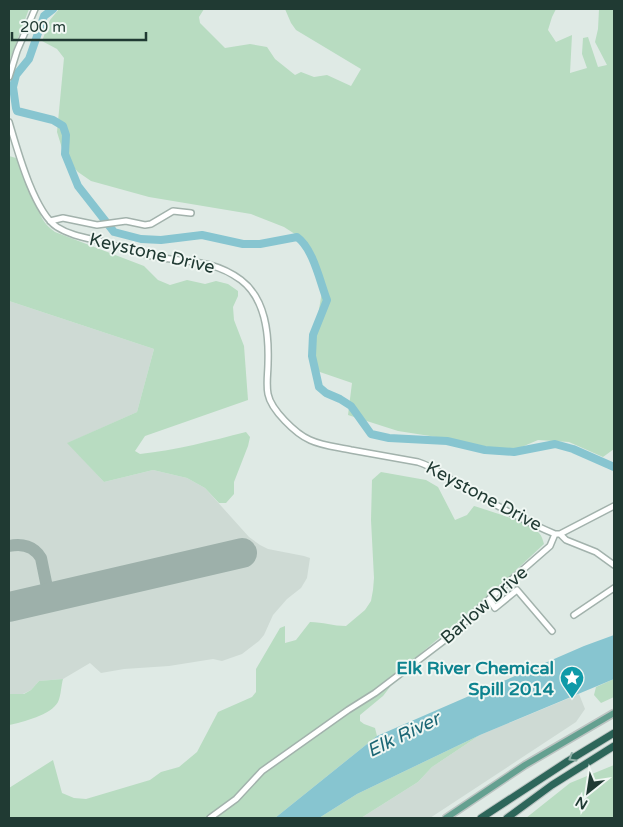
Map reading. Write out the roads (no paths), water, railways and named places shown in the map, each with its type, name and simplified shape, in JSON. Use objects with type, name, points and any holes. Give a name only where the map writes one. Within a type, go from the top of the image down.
[{"type":"highway","points":[[481,818],[614,733]]},
{"type":"highway","points":[[506,818],[552,785],[614,746]]},
{"type":"main road","points":[[446,818],[525,765],[614,713]]},
{"type":"street","points":[[9,77],[16,51],[35,9]]},
{"type":"street","name":"Keystone Drive","points":[[9,122],[36,199],[50,221],[67,232],[144,254],[208,263],[239,279],[248,286],[255,296],[265,321],[268,343],[268,389],[270,399],[280,414],[299,433],[309,440],[325,445],[418,462],[429,466],[460,486],[509,513],[596,552],[614,564]]},
{"type":"street","points":[[50,221],[63,218],[103,225],[131,221],[148,225],[173,212],[191,213]]},
{"type":"street","name":"Barlow Drive","points":[[210,818],[236,799],[262,771],[375,693],[450,636],[550,546],[558,534],[614,506]]},
{"type":"street","points":[[574,615],[614,588]]},
{"type":"street","points":[[489,599],[495,608],[518,590],[552,631]]},
{"type":"water","name":"Elk River","points":[[614,635],[614,679],[480,735],[357,794],[319,818],[275,818],[377,736],[584,646]]},
{"type":"waterway","points":[[53,9],[44,16],[29,59],[16,75],[13,87],[16,108],[17,111],[53,120],[63,126],[66,135],[65,154],[78,186],[114,232],[141,239],[161,240],[202,235],[243,244],[260,244],[297,237],[303,242],[312,257],[327,300],[313,335],[312,356],[319,387],[326,393],[351,406],[371,434],[389,438],[447,441],[485,450],[514,452],[555,444],[573,449],[614,467]]},
{"type":"place","name":"Elk River Chemical Spill 2014","points":[[572,699]]}]
